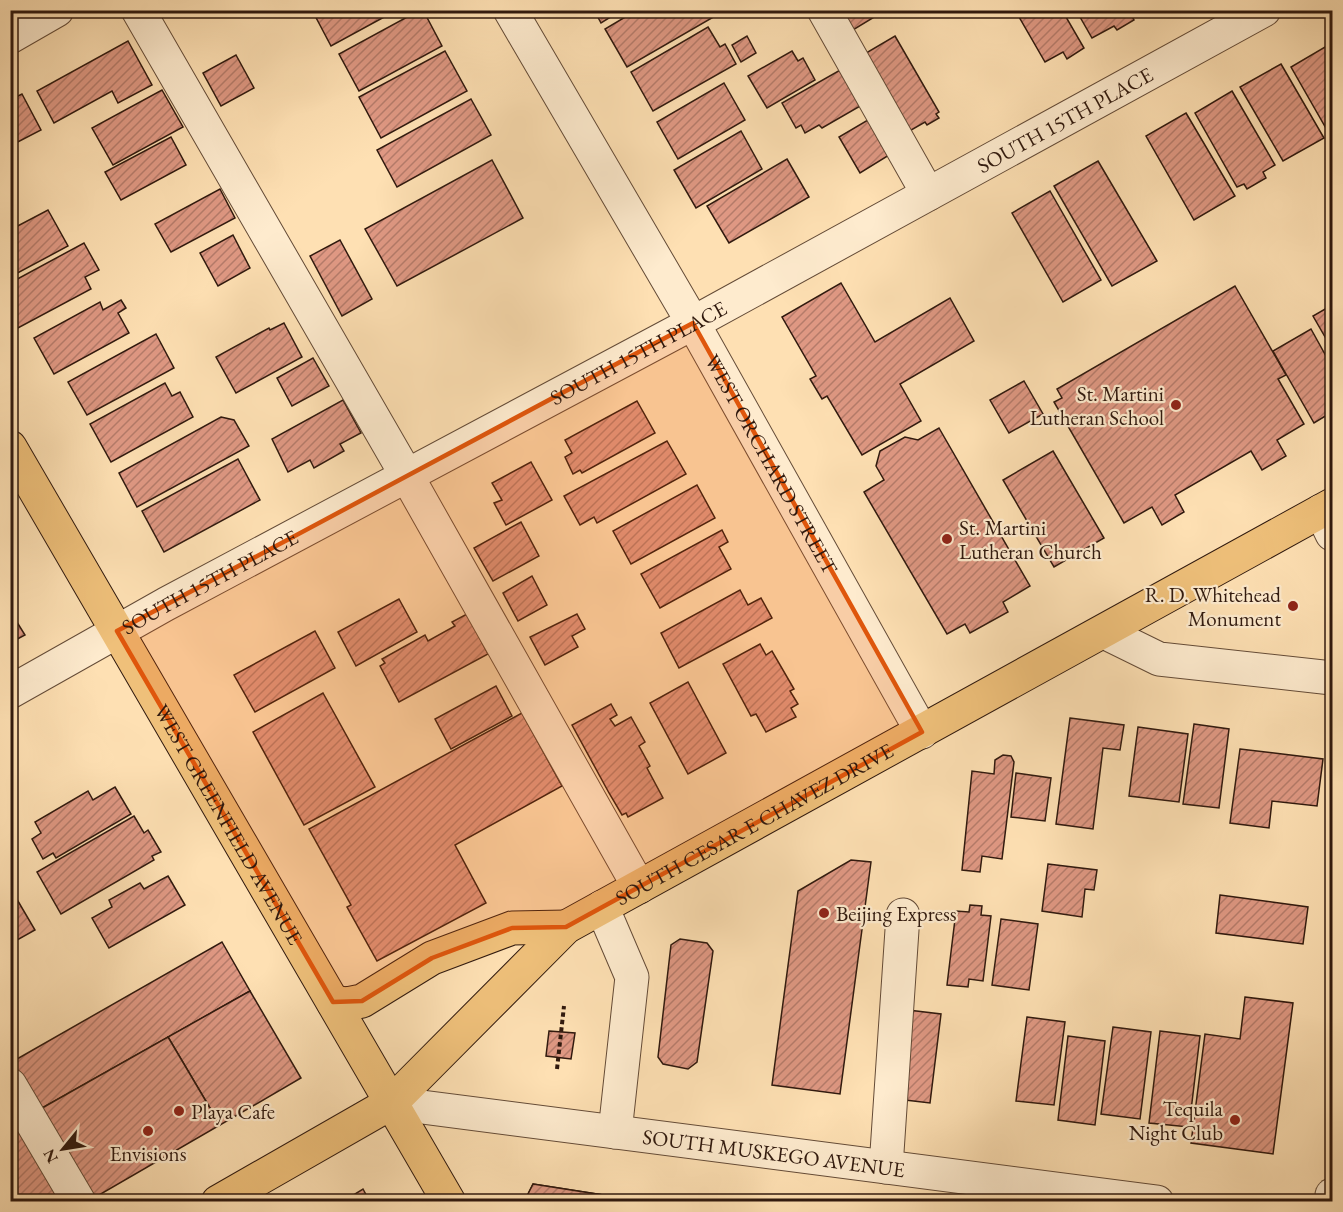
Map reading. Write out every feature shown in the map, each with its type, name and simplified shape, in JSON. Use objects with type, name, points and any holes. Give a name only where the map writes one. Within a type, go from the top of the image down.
[{"type":"main road","name":"WEST GREENFIELD AVENUE","points":[[10,447],[449,1202]]},
{"type":"main road","name":"SOUTH CESAR E CHAVEZ DRIVE","points":[[218,1202],[391,1103],[566,927],[1104,632],[1328,517]]},
{"type":"main road","points":[[333,1002],[347,1004],[362,1001],[432,958],[512,928],[566,927]]},
{"type":"street","points":[[10,37],[57,10]]},
{"type":"street","points":[[138,10],[407,476],[639,887]]},
{"type":"street","name":"WEST ORCHARD STREET","points":[[510,10],[693,323],[922,732]]},
{"type":"street","points":[[824,10],[928,194]]},
{"type":"street","name":"SOUTH 15TH PLACE","points":[[10,692],[117,631],[693,323],[1264,10]]},
{"type":"street","points":[[1104,632],[1159,659],[1332,678]]},
{"type":"street","points":[[603,907],[632,977],[615,1132]]},
{"type":"street","points":[[886,1167],[903,915]]},
{"type":"street","points":[[10,1085],[79,1202]]},
{"type":"street","name":"SOUTH MUSKEGO AVENUE","points":[[391,1103],[1157,1202]]},
{"type":"street","points":[[1332,1195],[1332,1202]]},
{"type":"path","points":[[557,1069],[564,1005]]},
{"type":"highlighted area","points":[[693,323],[922,732],[566,927],[512,928],[432,958],[362,1001],[333,1002],[117,631]]},
{"type":"building","points":[[312,10],[397,10],[331,46]]},
{"type":"building","points":[[423,10],[442,46],[359,91],[339,54]]},
{"type":"building","points":[[594,10],[622,10],[601,23]]},
{"type":"building","points":[[637,10],[714,10],[717,15],[627,67],[605,29]]},
{"type":"building","points":[[836,10],[873,10],[876,16],[848,33]]},
{"type":"building","points":[[1015,10],[1062,10],[1084,48],[1067,59],[1063,52],[1045,62]]},
{"type":"building","points":[[1076,10],[1129,10],[1134,20],[1117,30],[1114,26],[1092,38]]},
{"type":"building","points":[[708,27],[720,47],[725,44],[736,64],[653,111],[631,72]]},
{"type":"building","points":[[747,36],[756,53],[741,62],[732,45]]},
{"type":"building","points":[[895,36],[939,112],[936,114],[939,118],[927,125],[925,122],[906,133],[861,56]]},
{"type":"building","points":[[128,41],[152,85],[118,103],[112,91],[54,123],[37,91]]},
{"type":"building","points":[[1325,47],[1332,60],[1331,137],[1291,67]]},
{"type":"building","points":[[445,51],[467,91],[381,138],[359,97]]},
{"type":"building","points":[[792,51],[798,61],[803,58],[815,80],[767,108],[748,76]]},
{"type":"building","points":[[236,55],[254,88],[221,106],[203,73]]},
{"type":"building","points":[[1281,64],[1324,138],[1283,161],[1240,87]]},
{"type":"building","points":[[842,69],[862,105],[822,128],[819,125],[805,133],[801,125],[796,128],[782,103]]},
{"type":"building","points":[[724,83],[745,120],[678,159],[657,122]]},
{"type":"building","points":[[162,90],[183,127],[113,165],[92,128]]},
{"type":"building","points":[[1232,91],[1275,165],[1263,172],[1266,178],[1247,189],[1244,184],[1237,187],[1195,113]]},
{"type":"building","points":[[22,94],[41,130],[10,146],[10,100]]},
{"type":"building","points":[[471,99],[491,135],[397,187],[377,150]]},
{"type":"building","points":[[1186,113],[1235,196],[1194,220],[1146,136]]},
{"type":"building","points":[[873,117],[894,152],[860,173],[839,137]]},
{"type":"building","points":[[741,131],[762,169],[696,208],[674,170]]},
{"type":"building","points":[[171,137],[186,165],[121,200],[105,172]]},
{"type":"building","points":[[787,159],[809,197],[729,243],[707,206]]},
{"type":"building","points":[[492,160],[523,218],[397,286],[365,229]]},
{"type":"building","points":[[1098,161],[1157,261],[1112,286],[1054,186]]},
{"type":"building","points":[[220,189],[235,218],[171,252],[155,224]]},
{"type":"building","points":[[1050,191],[1101,280],[1063,302],[1012,213]]},
{"type":"building","points":[[48,210],[68,246],[10,277],[10,230]]},
{"type":"building","points":[[233,235],[250,268],[218,286],[200,253]]},
{"type":"building","points":[[340,240],[372,299],[342,316],[310,256]]},
{"type":"building","points":[[84,243],[99,270],[85,277],[91,289],[16,329],[10,319],[10,283]]},
{"type":"building","points":[[841,283],[875,342],[950,298],[974,341],[900,384],[921,421],[862,455],[827,396],[822,399],[810,379],[816,376],[782,317]]},
{"type":"building","points":[[1235,286],[1286,375],[1278,379],[1304,424],[1277,440],[1286,456],[1262,470],[1251,451],[1175,495],[1184,512],[1162,525],[1152,507],[1124,523],[1054,402],[1062,398],[1057,389]]},
{"type":"building","points":[[121,300],[126,308],[118,313],[129,333],[54,374],[34,338],[100,302],[103,310]]},
{"type":"building","points":[[1332,305],[1332,349],[1313,316]]},
{"type":"building","points":[[284,323],[302,357],[236,393],[216,357],[269,328],[270,330]]},
{"type":"building","points":[[1311,329],[1332,367],[1332,412],[1314,423],[1273,351]]},
{"type":"building","points":[[156,334],[174,368],[87,415],[68,382]]},
{"type":"building","points":[[313,358],[329,386],[292,406],[277,378]]},
{"type":"building","points":[[1024,381],[1043,414],[1009,433],[990,400]]},
{"type":"building","points":[[165,383],[172,396],[180,392],[193,417],[111,462],[90,424]]},
{"type":"building","points":[[343,400],[361,433],[340,444],[344,451],[314,468],[310,460],[288,472],[272,439]]},
{"type":"building","points":[[637,401],[655,433],[582,473],[580,470],[573,474],[565,457],[572,453],[565,440]]},
{"type":"building","points":[[221,417],[234,420],[249,446],[137,507],[119,473]]},
{"type":"building","name":"St. Martini Lutheran Church","points":[[939,428],[1030,586],[1003,602],[1008,612],[970,633],[965,624],[947,634],[864,492],[884,480],[876,466],[880,451],[905,437],[918,440]]},
{"type":"building","points":[[667,441],[686,474],[597,523],[594,517],[580,525],[564,496]]},
{"type":"building","points":[[1053,451],[1104,538],[1054,567],[1003,480]]},
{"type":"building","points":[[238,459],[260,500],[164,552],[142,511]]},
{"type":"building","points":[[531,462],[552,500],[506,525],[494,503],[502,500],[492,483]]},
{"type":"building","points":[[697,485],[715,518],[631,564],[613,531]]},
{"type":"building","points":[[521,522],[539,556],[493,581],[474,548]]},
{"type":"building","points":[[722,530],[728,542],[719,547],[731,569],[660,608],[641,574]]},
{"type":"building","points":[[532,576],[547,605],[518,621],[503,593]]},
{"type":"building","points":[[740,590],[748,605],[761,598],[772,618],[679,668],[661,633]]},
{"type":"building","points":[[399,599],[417,632],[356,666],[338,632]]},
{"type":"building","points":[[10,611],[25,635],[10,643]]},
{"type":"building","points":[[467,614],[488,654],[399,702],[380,666],[385,663],[382,659],[425,635],[428,641],[455,626],[452,622]]},
{"type":"building","points":[[577,614],[585,629],[572,636],[578,647],[545,665],[530,637]]},
{"type":"building","points":[[315,631],[335,668],[255,712],[234,675]]},
{"type":"building","points":[[760,644],[766,655],[772,651],[794,689],[790,691],[798,704],[791,708],[796,717],[766,732],[756,714],[751,716],[723,664]]},
{"type":"building","points":[[688,682],[726,753],[688,774],[650,703]]},
{"type":"building","points":[[496,686],[512,716],[451,749],[435,719]]},
{"type":"building","points":[[323,693],[375,787],[304,825],[253,732]]},
{"type":"building","points":[[611,704],[617,715],[610,719],[615,726],[631,717],[645,742],[639,746],[650,766],[647,768],[663,798],[628,817],[626,813],[622,815],[572,725]]},
{"type":"building","points":[[522,713],[562,786],[455,845],[486,903],[377,961],[347,907],[351,905],[309,829]]},
{"type":"building","points":[[1070,718],[1124,725],[1120,750],[1103,748],[1093,829],[1056,824]]},
{"type":"building","points":[[1194,724],[1229,729],[1219,808],[1183,804]]},
{"type":"building","points":[[1138,727],[1188,734],[1179,802],[1129,796]]},
{"type":"building","points":[[1240,749],[1323,759],[1317,806],[1272,801],[1269,828],[1230,823]]},
{"type":"building","points":[[1003,755],[1011,756],[1014,762],[1002,859],[982,856],[980,872],[962,870],[972,771],[994,774],[995,760]]},
{"type":"building","points":[[1016,773],[1051,778],[1045,821],[1011,817]]},
{"type":"building","points":[[115,787],[131,814],[56,858],[53,853],[43,859],[32,839],[41,833],[35,822],[88,791],[93,800]]},
{"type":"building","points":[[134,816],[144,833],[148,830],[161,852],[152,856],[154,860],[61,914],[37,872]]},
{"type":"building","points":[[851,860],[871,862],[840,1094],[772,1085],[798,891]]},
{"type":"building","points":[[1048,864],[1097,870],[1094,890],[1085,889],[1082,917],[1042,911]]},
{"type":"building","points":[[168,876],[185,905],[109,948],[92,918],[112,907],[109,900],[140,883],[144,889]]},
{"type":"building","points":[[1220,895],[1308,907],[1303,944],[1216,933]]},
{"type":"building","points":[[15,896],[35,930],[10,944],[10,899]]},
{"type":"building","points":[[970,905],[982,906],[981,915],[991,916],[983,981],[969,979],[968,987],[947,985],[956,911],[969,912]]},
{"type":"building","points":[[1001,919],[1038,924],[1029,990],[992,985]]},
{"type":"building","points":[[680,939],[707,943],[713,951],[697,1062],[688,1069],[663,1064],[658,1057],[671,945]]},
{"type":"building","points":[[222,942],[250,991],[35,1112],[10,1069],[10,1063]]},
{"type":"building","points":[[250,991],[301,1078],[220,1125],[168,1037]]},
{"type":"building","points":[[1245,997],[1293,1003],[1273,1154],[1191,1143],[1205,1034],[1240,1039]]},
{"type":"building","points":[[908,1010],[941,1014],[930,1103],[897,1099]]},
{"type":"building","points":[[1027,1017],[1065,1022],[1054,1105],[1016,1101]]},
{"type":"building","points":[[1113,1027],[1151,1032],[1140,1119],[1101,1114]]},
{"type":"building","points":[[549,1031],[575,1033],[571,1059],[546,1056]]},
{"type":"building","points":[[1160,1031],[1200,1036],[1189,1127],[1149,1123]]},
{"type":"building","points":[[1068,1036],[1105,1041],[1095,1125],[1058,1120]]},
{"type":"building","points":[[168,1037],[220,1125],[87,1202],[35,1112]]},
{"type":"building","points":[[10,1113],[62,1202],[10,1202]]},
{"type":"building","points":[[533,1184],[603,1195],[606,1202],[524,1202]]},
{"type":"building","points":[[533,1184],[603,1195],[606,1202],[524,1202]]},
{"type":"building","points":[[363,1189],[370,1202],[342,1202]]},
{"type":"place","name":"St. Martini Lutheran School","points":[[1176,405]]},
{"type":"place","name":"St. Martini Lutheran Church","points":[[947,539]]},
{"type":"place","name":"R. D. Whitehead Monument","points":[[1293,606]]},
{"type":"place","name":"Beijing Express","points":[[824,913]]},
{"type":"place","name":"Playa Cafe","points":[[179,1111]]},
{"type":"place","name":"Tequila Night Club","points":[[1235,1120]]},
{"type":"place","name":"Envisions","points":[[148,1131]]}]
